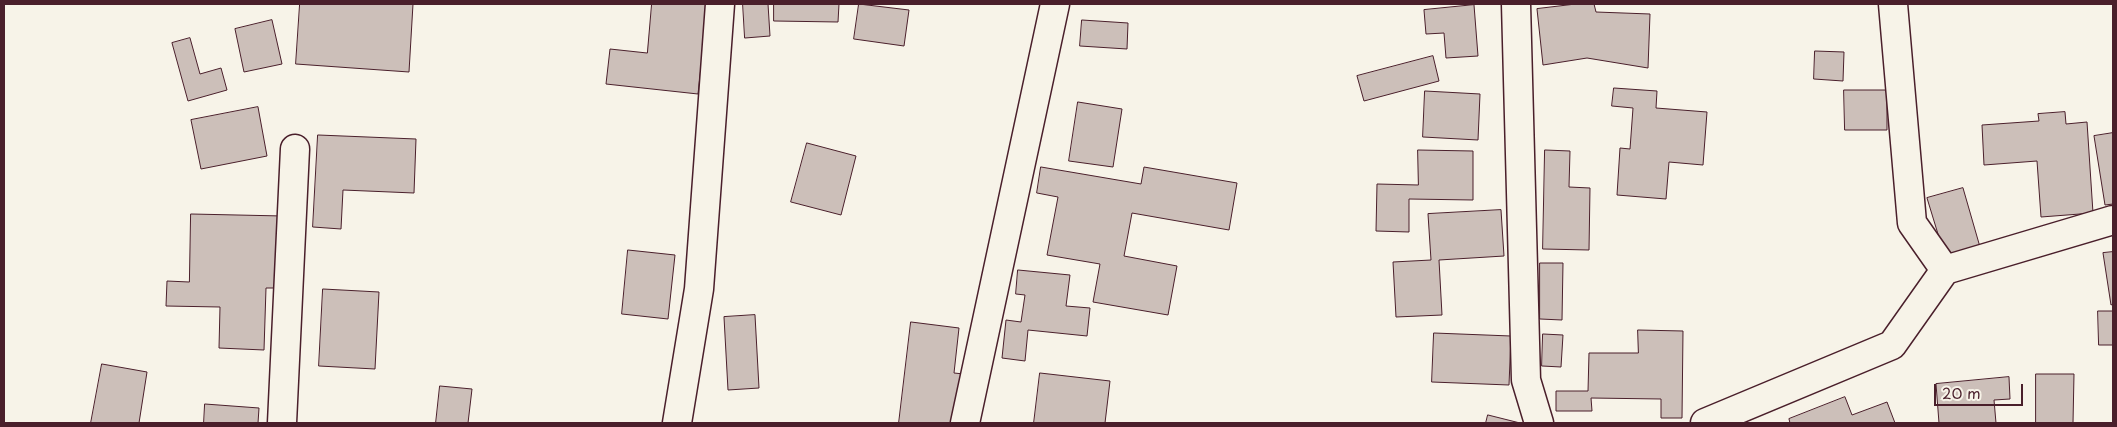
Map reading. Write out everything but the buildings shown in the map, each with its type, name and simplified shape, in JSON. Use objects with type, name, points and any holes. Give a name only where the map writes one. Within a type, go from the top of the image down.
[{"type":"street","points":[[677,423],[699,290],[720,4]]},
{"type":"street","points":[[965,423],[1055,4]]},
{"type":"street","points":[[1516,4],[1526,380],[1539,423]]},
{"type":"street","points":[[1893,4],[1912,223],[1945,270]]},
{"type":"street","points":[[282,423],[295,149]]},
{"type":"street","points":[[1705,423],[1892,346],[1945,270],[2113,220]]}]
